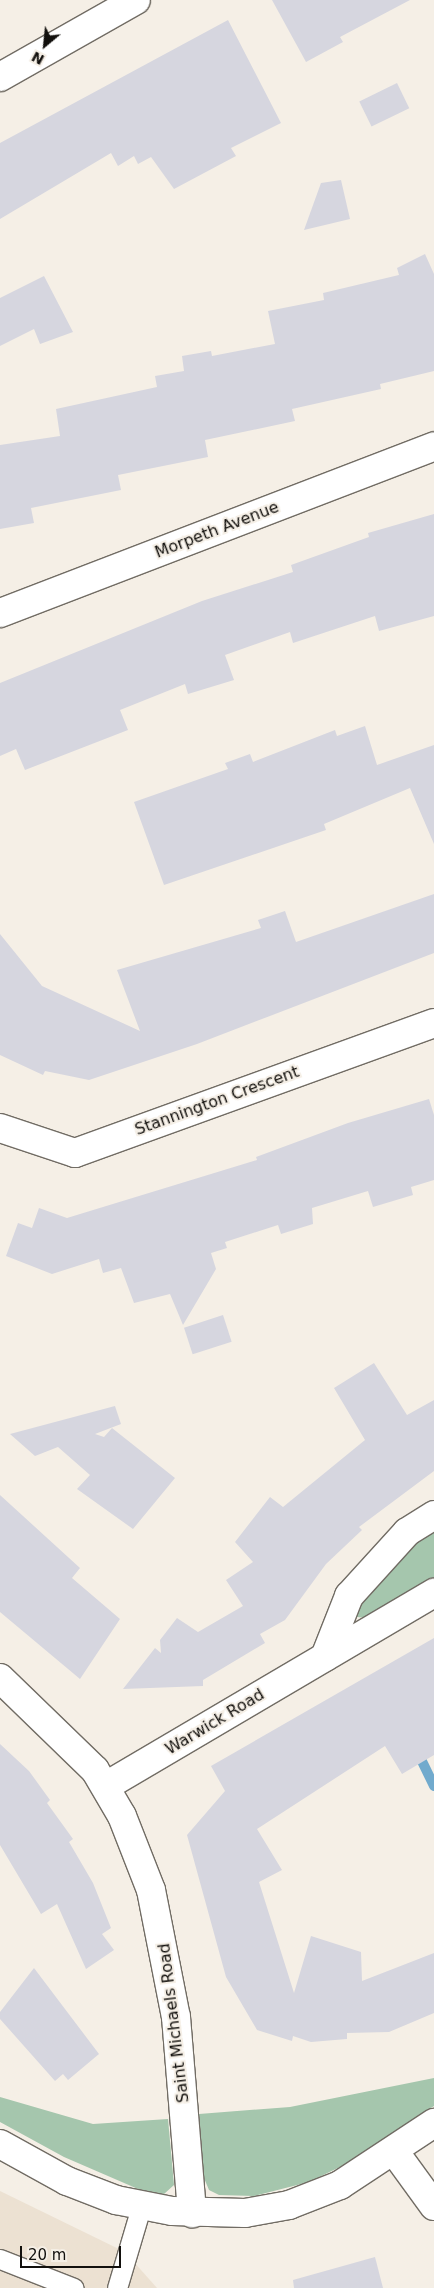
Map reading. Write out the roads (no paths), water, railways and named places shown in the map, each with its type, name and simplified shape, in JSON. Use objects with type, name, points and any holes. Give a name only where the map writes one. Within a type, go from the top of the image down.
[{"type":"street","points":[[0,77],[136,0]]},
{"type":"street","name":"Morpeth Avenue","points":[[0,614],[434,446]]},
{"type":"street","name":"Stannington Crescent","points":[[0,1128],[75,1153],[434,1023]]},
{"type":"street","points":[[325,1657],[349,1596],[407,1532],[434,1515]]},
{"type":"street","name":"Warwick Road","points":[[106,1786],[434,1593]]},
{"type":"street","name":"Saint Michaels Road","points":[[0,1678],[77,1748],[106,1786],[122,1816],[162,1929],[176,2017],[192,2213]]},
{"type":"street","points":[[0,2144],[67,2181],[141,2207],[192,2213],[245,2213],[289,2205],[340,2185],[434,2123]]},
{"type":"street","points":[[394,2151],[434,2206]]},
{"type":"lane","points":[[117,2288],[141,2207]]},
{"type":"lane","points":[[0,2259],[74,2288]]},
{"type":"waterway","points":[[417,1751],[434,1786]]}]
